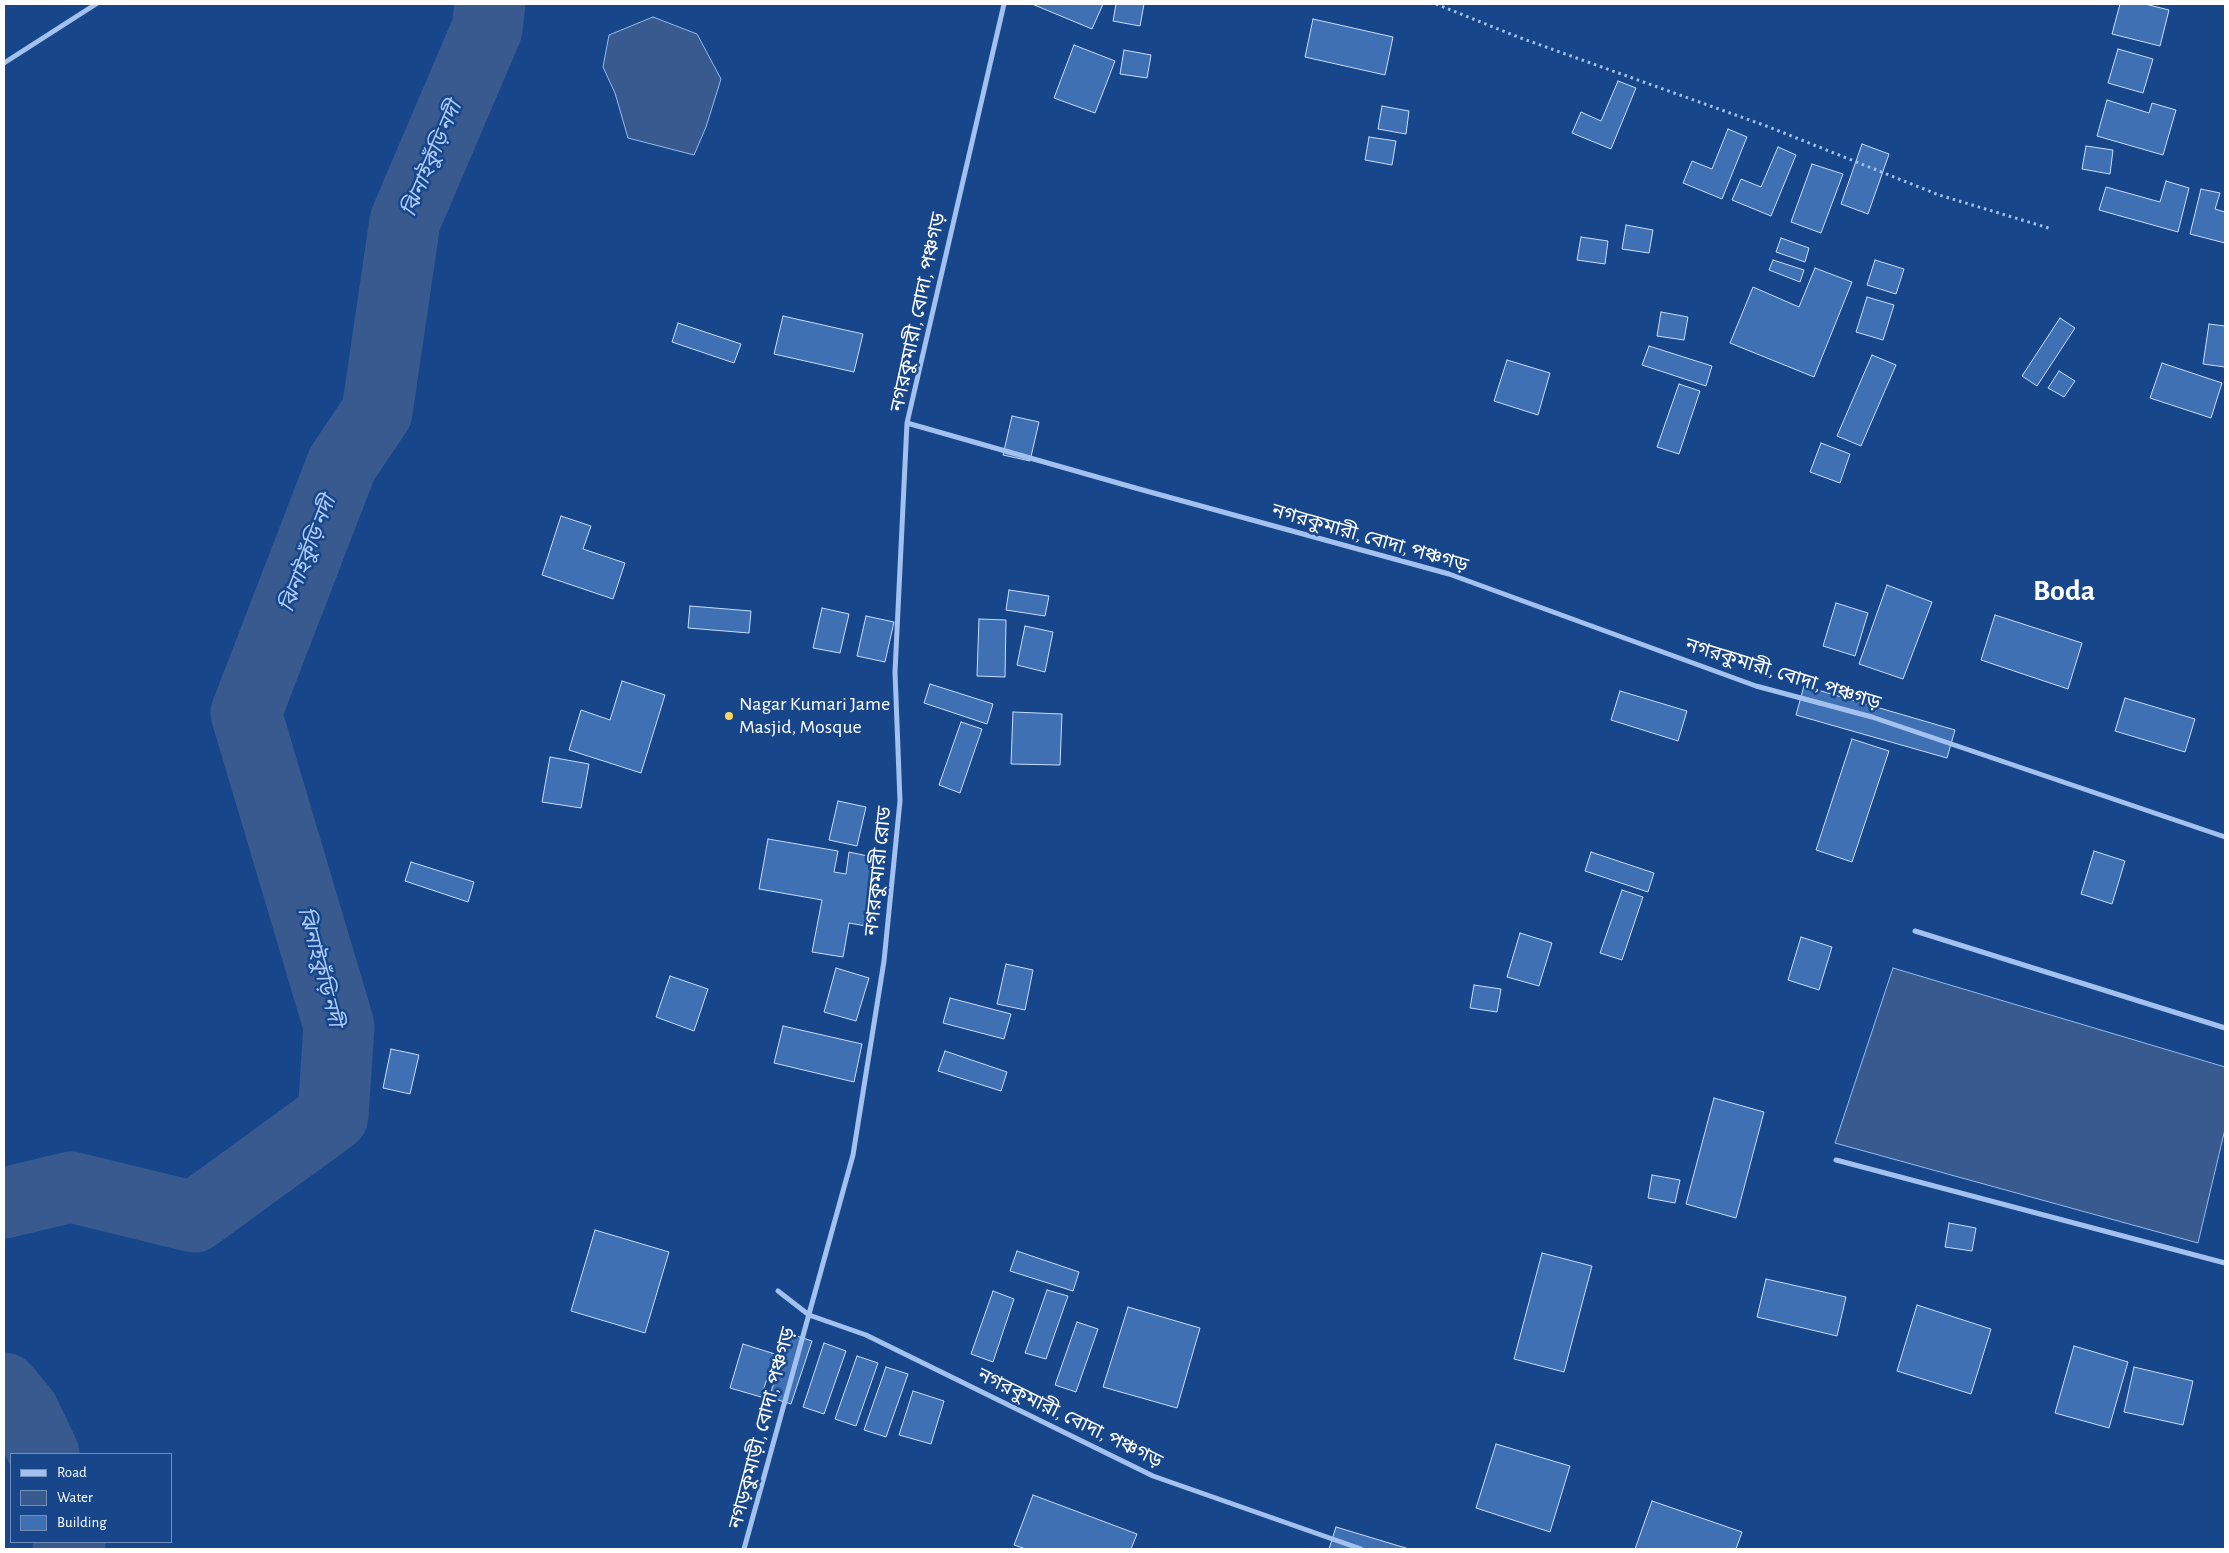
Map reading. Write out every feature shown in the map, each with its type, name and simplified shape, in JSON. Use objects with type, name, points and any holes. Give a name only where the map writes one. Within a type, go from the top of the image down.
[{"type":"street","points":[[4,63],[96,4]]},
{"type":"street","name":"নগরকুমারী, বোদা, পঞ্চগড়","points":[[1004,4],[907,422],[1139,489],[1449,574],[1756,686],[1872,717],[2225,837]]},
{"type":"street","name":"নগরকুমারী রোড","points":[[809,1315],[853,1155],[884,961],[900,801],[895,672],[907,422]]},
{"type":"street","points":[[1915,931],[2225,1028]]},
{"type":"street","points":[[1836,1160],[2225,1263]]},
{"type":"street","name":"নগরকুমারী, বোদা, পঞ্চগড়","points":[[778,1291],[809,1315],[866,1335],[1153,1476],[1361,1549]]},
{"type":"street","name":"নগড়কুমাড়ী, বোদা, পঞ্চগড়","points":[[744,1549],[809,1315]]},
{"type":"path","points":[[1436,4],[1518,37],[1769,127],[1939,194],[2052,229]]},
{"type":"water","points":[[653,17],[697,34],[721,79],[706,127],[694,155],[628,138],[615,93],[603,67],[609,35]]},
{"type":"water","points":[[1893,968],[2225,1067],[2225,1129],[2198,1243],[1835,1143]]},
{"type":"building","points":[[1032,4],[1103,4],[1092,29]]},
{"type":"building","points":[[1116,4],[1144,4],[1140,26],[1113,21]]},
{"type":"building","points":[[2120,4],[2145,4],[2169,10],[2160,46],[2112,34]]},
{"type":"building","points":[[1313,19],[1393,37],[1385,75],[1305,57]]},
{"type":"building","points":[[1074,45],[1115,61],[1095,113],[1054,98]]},
{"type":"building","points":[[2118,49],[2153,59],[2143,93],[2108,83]]},
{"type":"building","points":[[1124,50],[1151,55],[1147,78],[1120,74]]},
{"type":"building","points":[[1618,81],[1636,88],[1611,149],[1572,133],[1581,112],[1601,121]]},
{"type":"building","points":[[2107,100],[2149,113],[2152,103],[2176,110],[2163,155],[2097,136]]},
{"type":"building","points":[[1382,106],[1409,111],[1406,134],[1378,129]]},
{"type":"building","points":[[1728,129],[1747,137],[1722,199],[1683,183],[1692,161],[1712,169]]},
{"type":"building","points":[[1369,137],[1396,141],[1392,165],[1365,160]]},
{"type":"building","points":[[1862,144],[1889,154],[1868,214],[1841,204]]},
{"type":"building","points":[[2086,146],[2113,150],[2110,174],[2082,169]]},
{"type":"building","points":[[1778,147],[1796,155],[1771,216],[1732,200],[1741,179],[1761,187]]},
{"type":"building","points":[[1812,164],[1843,174],[1821,233],[1791,222]]},
{"type":"building","points":[[2166,181],[2189,188],[2178,232],[2099,210],[2106,187],[2160,202]]},
{"type":"building","points":[[2201,189],[2220,193],[2215,209],[2225,212],[2225,243],[2190,234]]},
{"type":"building","points":[[1626,225],[1653,230],[1649,253],[1622,249]]},
{"type":"building","points":[[1581,237],[1608,241],[1605,264],[1577,260]]},
{"type":"building","points":[[1781,238],[1809,248],[1805,262],[1776,252]]},
{"type":"building","points":[[1773,260],[1804,270],[1800,282],[1769,270]]},
{"type":"building","points":[[1875,260],[1904,269],[1896,294],[1867,285]]},
{"type":"building","points":[[1815,268],[1852,282],[1814,377],[1730,343],[1753,287],[1799,307]]},
{"type":"building","points":[[1867,297],[1894,305],[1883,340],[1856,332]]},
{"type":"building","points":[[1661,312],[1688,317],[1684,340],[1657,336]]},
{"type":"building","points":[[783,316],[863,334],[854,372],[774,354]]},
{"type":"building","points":[[2060,318],[2075,328],[2037,386],[2022,376]]},
{"type":"building","points":[[678,323],[741,344],[734,363],[672,342]]},
{"type":"building","points":[[2209,324],[2225,326],[2225,367],[2203,364]]},
{"type":"building","points":[[1649,346],[1712,366],[1706,386],[1642,365]]},
{"type":"building","points":[[1872,355],[1896,365],[1861,446],[1837,436]]},
{"type":"building","points":[[1507,360],[1550,373],[1538,415],[1494,401]]},
{"type":"building","points":[[2162,363],[2222,383],[2211,418],[2150,398]]},
{"type":"building","points":[[2059,371],[2075,381],[2064,397],[2048,388]]},
{"type":"building","points":[[1679,384],[1700,391],[1679,454],[1657,447]]},
{"type":"building","points":[[1012,416],[1039,422],[1030,461],[1003,455]]},
{"type":"building","points":[[1821,443],[1850,454],[1840,483],[1810,472]]},
{"type":"building","points":[[561,516],[591,526],[583,549],[625,563],[613,599],[542,575]]},
{"type":"building","points":[[1887,585],[1932,602],[1903,679],[1859,664]]},
{"type":"building","points":[[1009,590],[1049,596],[1045,616],[1006,610]]},
{"type":"building","points":[[1836,603],[1868,613],[1855,656],[1823,646]]},
{"type":"building","points":[[690,606],[751,611],[749,633],[688,628]]},
{"type":"building","points":[[822,608],[849,614],[840,653],[813,648]]},
{"type":"building","points":[[1995,615],[2082,643],[2068,689],[1981,660]]},
{"type":"building","points":[[866,616],[894,622],[885,662],[857,656]]},
{"type":"building","points":[[979,619],[1006,620],[1005,677],[977,676]]},
{"type":"building","points":[[1025,626],[1053,632],[1045,672],[1017,665]]},
{"type":"building","points":[[622,681],[665,695],[641,773],[569,750],[581,710],[610,720]]},
{"type":"building","points":[[930,684],[993,704],[987,724],[924,703]]},
{"type":"building","points":[[1804,686],[1955,730],[1947,758],[1796,715]]},
{"type":"building","points":[[1620,691],[1687,711],[1678,741],[1611,720]]},
{"type":"building","points":[[2125,698],[2195,719],[2185,752],[2115,731]]},
{"type":"building","points":[[1013,712],[1062,714],[1060,765],[1011,764]]},
{"type":"building","points":[[961,722],[982,729],[960,793],[939,785]]},
{"type":"building","points":[[1852,739],[1889,751],[1852,862],[1816,850]]},
{"type":"building","points":[[550,757],[589,764],[581,808],[542,802]]},
{"type":"building","points":[[838,801],[866,807],[857,846],[829,840]]},
{"type":"building","points":[[768,839],[838,851],[834,872],[846,874],[849,852],[877,858],[866,926],[849,923],[843,957],[812,952],[822,900],[759,889]]},
{"type":"building","points":[[2094,851],[2125,861],[2112,904],[2081,894]]},
{"type":"building","points":[[1591,852],[1654,873],[1648,892],[1585,871]]},
{"type":"building","points":[[411,862],[474,882],[468,902],[405,881]]},
{"type":"building","points":[[1622,890],[1643,897],[1622,960],[1600,953]]},
{"type":"building","points":[[1520,933],[1552,943],[1539,986],[1507,977]]},
{"type":"building","points":[[1801,937],[1832,947],[1819,990],[1788,980]]},
{"type":"building","points":[[1006,964],[1033,970],[1025,1010],[997,1004]]},
{"type":"building","points":[[836,968],[869,978],[856,1021],[824,1012]]},
{"type":"building","points":[[670,976],[708,989],[694,1031],[656,1017]]},
{"type":"building","points":[[1474,985],[1501,989],[1497,1012],[1470,1008]]},
{"type":"building","points":[[950,998],[1011,1014],[1004,1039],[943,1023]]},
{"type":"building","points":[[783,1026],[862,1044],[854,1082],[774,1063]]},
{"type":"building","points":[[391,1049],[419,1055],[410,1094],[383,1088]]},
{"type":"building","points":[[945,1051],[1007,1072],[1001,1091],[938,1071]]},
{"type":"building","points":[[1714,1098],[1764,1112],[1736,1218],[1686,1204]]},
{"type":"building","points":[[1652,1175],[1680,1180],[1675,1203],[1648,1198]]},
{"type":"building","points":[[1949,1223],[1976,1228],[1972,1251],[1945,1247]]},
{"type":"building","points":[[595,1230],[669,1252],[645,1333],[571,1311]]},
{"type":"building","points":[[1017,1251],[1079,1272],[1073,1291],[1010,1271]]},
{"type":"building","points":[[1542,1253],[1592,1266],[1564,1372],[1514,1359]]},
{"type":"building","points":[[1766,1279],[1846,1297],[1837,1336],[1757,1317]]},
{"type":"building","points":[[1047,1290],[1068,1296],[1046,1359],[1025,1353]]},
{"type":"building","points":[[993,1291],[1014,1299],[993,1362],[971,1354]]},
{"type":"building","points":[[1917,1305],[1991,1329],[1971,1394],[1897,1371]]},
{"type":"building","points":[[1128,1307],[1200,1328],[1177,1408],[1103,1387]]},
{"type":"building","points":[[1077,1322],[1098,1329],[1076,1392],[1055,1385]]},
{"type":"building","points":[[791,1334],[812,1341],[791,1404],[769,1397]]},
{"type":"building","points":[[824,1343],[846,1351],[824,1414],[803,1407]]},
{"type":"building","points":[[743,1344],[775,1354],[761,1397],[730,1388]]},
{"type":"building","points":[[2074,1346],[2128,1362],[2109,1428],[2055,1413]]},
{"type":"building","points":[[857,1356],[878,1363],[856,1426],[835,1419]]},
{"type":"building","points":[[886,1367],[908,1374],[886,1437],[864,1430]]},
{"type":"building","points":[[2134,1367],[2193,1381],[2183,1425],[2124,1412]]},
{"type":"building","points":[[913,1391],[944,1401],[931,1444],[899,1435]]},
{"type":"building","points":[[1496,1444],[1570,1466],[1550,1532],[1476,1508]]},
{"type":"building","points":[[1033,1495],[1137,1534],[1131,1549],[1026,1549],[1014,1545]]},
{"type":"building","points":[[1652,1501],[1742,1532],[1736,1549],[1635,1549]]},
{"type":"building","points":[[1336,1527],[1409,1549],[1329,1549]]},
{"type":"waterway","name":"ঝিনাইকুঁড়ি নদী","points":[[4,1203],[71,1187],[194,1217],[333,1116],[339,1026],[246,713],[342,464],[377,412],[405,221],[487,29],[490,4]]},
{"type":"waterway","points":[[4,1388],[24,1412],[44,1453]]},
{"type":"waterway","points":[[68,1549],[70,1543]]},
{"type":"place","name":"Nagar Kumari Jame Masjid, Mosque","points":[[729,716]]},
{"type":"district","name":"Boda","points":[[2064,591]]}]
